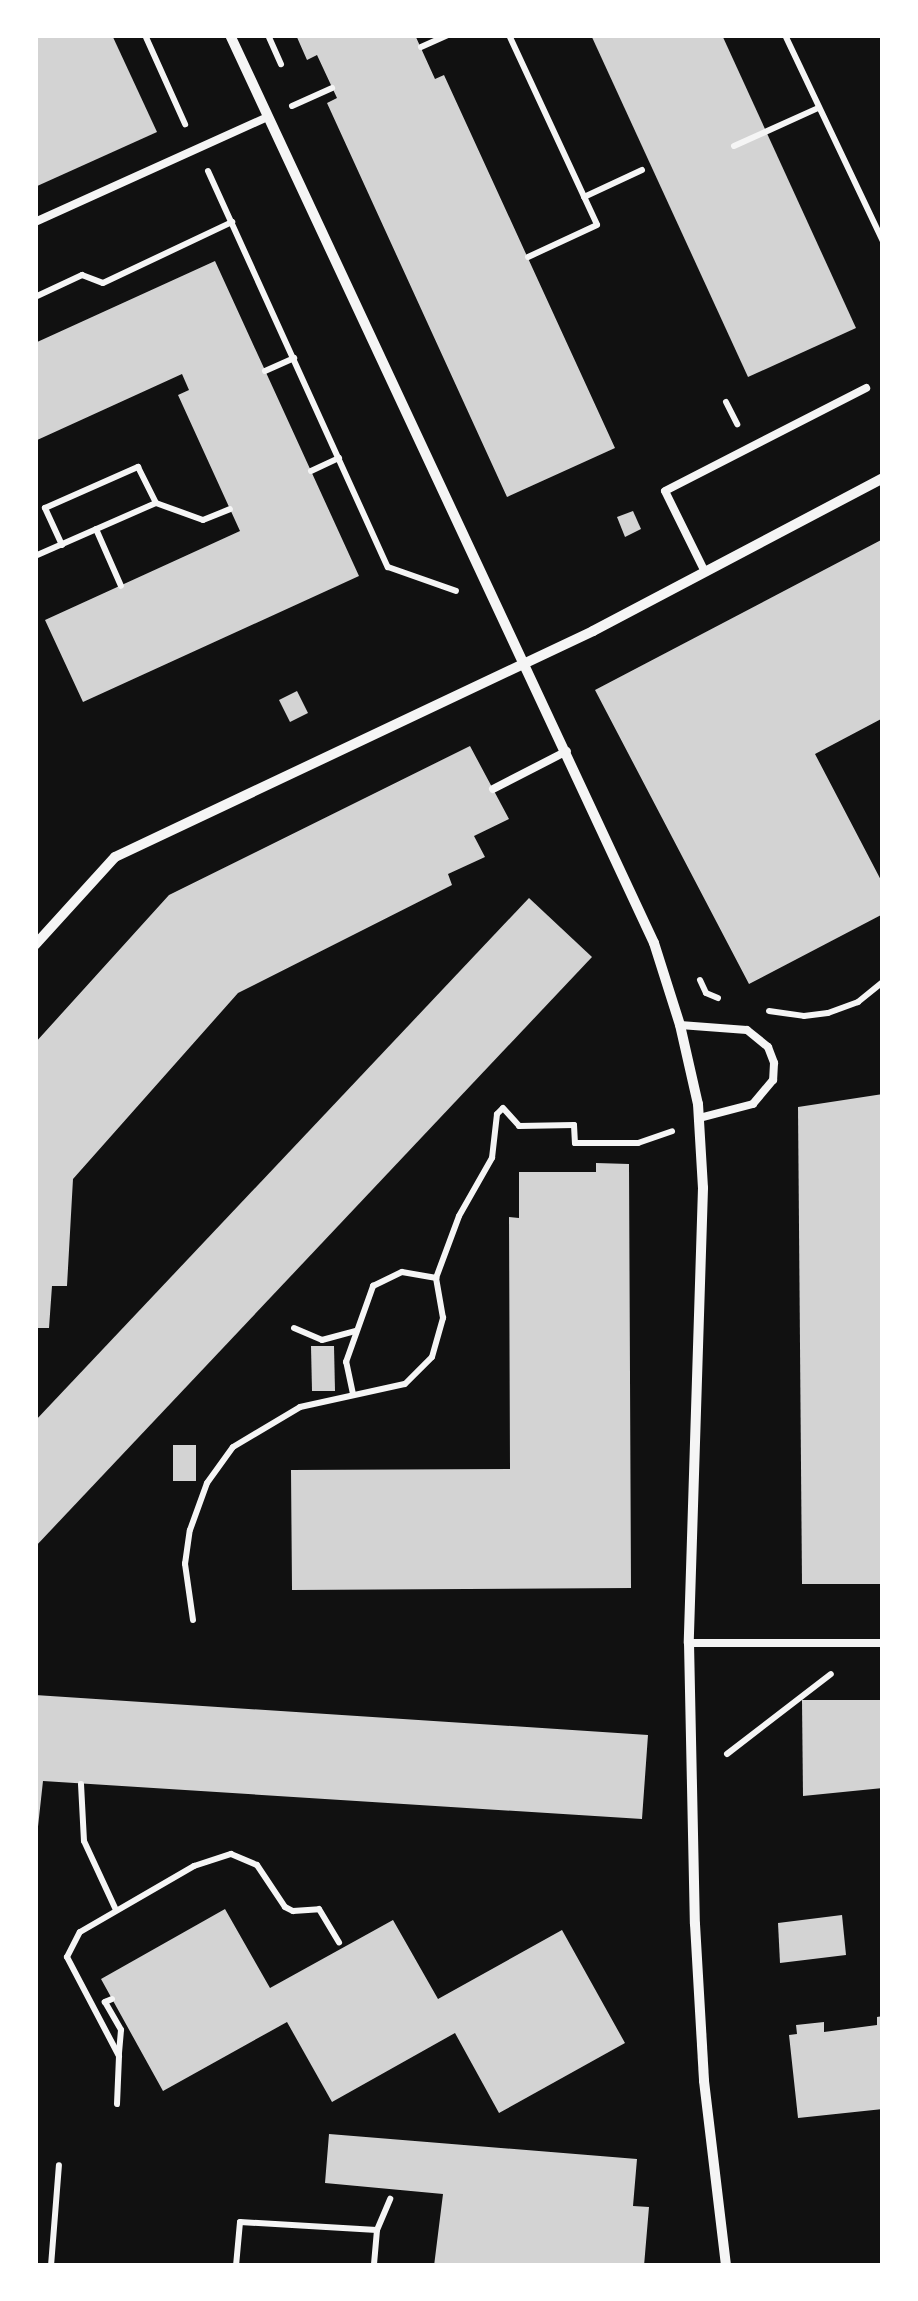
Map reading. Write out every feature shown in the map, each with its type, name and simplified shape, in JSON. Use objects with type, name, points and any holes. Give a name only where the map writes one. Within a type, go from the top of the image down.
[{"type":"street","points":[[230,35],[568,751],[654,943],[680,1026],[698,1118],[703,1188],[689,1643],[699,2012],[726,2266]]},
{"type":"street","points":[[35,945],[115,857],[525,662],[883,478]]},
{"type":"lane","points":[[35,222],[268,117]]},
{"type":"lane","points":[[705,572],[665,491],[866,388]]},
{"type":"lane","points":[[492,789],[568,751]]},
{"type":"lane","points":[[680,1026],[747,1030],[768,1047],[774,1063],[773,1080],[752,1104],[698,1118]]},
{"type":"lane","points":[[689,1643],[883,1643]]},
{"type":"path","points":[[145,35],[388,567],[461,593]]},
{"type":"path","points":[[268,35],[282,69]]},
{"type":"path","points":[[421,47],[448,35]]},
{"type":"path","points":[[509,35],[597,225],[528,257]]},
{"type":"path","points":[[785,35],[883,241]]},
{"type":"path","points":[[290,86],[305,120]]},
{"type":"path","points":[[268,117],[332,88]]},
{"type":"path","points":[[734,146],[818,108]]},
{"type":"path","points":[[584,198],[642,170]]},
{"type":"path","points":[[35,296],[82,275],[103,283],[232,222]]},
{"type":"path","points":[[265,371],[294,358]]},
{"type":"path","points":[[311,471],[339,458]]},
{"type":"path","points":[[62,545],[45,508],[138,467],[156,504]]},
{"type":"path","points":[[35,556],[156,504],[203,520],[230,509]]},
{"type":"path","points":[[96,529],[121,586]]},
{"type":"path","points":[[698,975],[706,993],[721,999]]},
{"type":"path","points":[[754,1008],[804,1016],[828,1013],[858,1002],[883,982]]},
{"type":"path","points":[[193,1620],[186,1585],[188,1540],[198,1504],[216,1467],[233,1447],[277,1416],[405,1384],[432,1357],[443,1318],[436,1278],[459,1216],[492,1158],[497,1114],[503,1108],[519,1126],[574,1125],[575,1143],[638,1143],[673,1130]]},
{"type":"path","points":[[353,1394],[344,1370],[367,1298],[382,1278],[402,1272],[436,1278]]},
{"type":"path","points":[[294,1328],[322,1340],[356,1331]]},
{"type":"path","points":[[727,1754],[831,1674]]},
{"type":"path","points":[[81,1784],[84,1841],[116,1910]]},
{"type":"path","points":[[119,2056],[67,1958],[80,1932],[194,1866],[231,1854],[258,1865],[285,1907],[293,1911],[319,1909],[339,1942]]},
{"type":"path","points":[[112,1999],[105,2002],[121,2030],[117,2104]]},
{"type":"path","points":[[51,2266],[59,2164]]},
{"type":"path","points":[[374,2266],[377,2230],[390,2199]]},
{"type":"path","points":[[236,2266],[240,2222],[377,2230]]},
{"type":"building","points":[[35,35],[112,35],[157,132],[35,187]]},
{"type":"building","points":[[296,35],[415,35],[435,79],[444,75],[615,448],[507,497],[327,103],[337,98],[317,55],[307,60]]},
{"type":"building","points":[[591,35],[722,35],[856,328],[748,377]]},
{"type":"building","points":[[215,261],[359,576],[83,702],[45,620],[240,531],[178,395],[189,390],[182,374],[35,441],[35,343]]},
{"type":"building","points":[[633,511],[641,529],[625,537],[617,517]]},
{"type":"building","points":[[883,539],[883,718],[815,754],[883,884],[883,914],[749,984],[595,690]]},
{"type":"building","points":[[297,691],[308,713],[290,722],[279,700]]},
{"type":"building","points":[[470,746],[509,819],[474,836],[485,857],[448,874],[452,885],[238,993],[73,1179],[67,1286],[52,1286],[49,1328],[35,1328],[35,1043],[169,895]]},
{"type":"building","points":[[529,898],[592,957],[35,1547],[35,1421]]},
{"type":"building","points":[[883,1094],[883,1584],[802,1584],[798,1107]]},
{"type":"building","points":[[596,1163],[629,1164],[631,1588],[292,1590],[291,1470],[510,1469],[509,1217],[519,1218],[519,1172],[596,1172]]},
{"type":"building","points":[[311,1346],[334,1346],[335,1391],[312,1391]]},
{"type":"building","points":[[173,1445],[196,1445],[196,1481],[173,1481]]},
{"type":"building","points":[[35,1695],[648,1735],[642,1819],[43,1781],[35,1854]]},
{"type":"building","points":[[802,1700],[883,1700],[883,1788],[803,1796]]},
{"type":"building","points":[[225,1909],[270,1988],[393,1920],[438,1999],[562,1930],[625,2043],[499,2113],[455,2033],[332,2102],[287,2022],[163,2091],[101,1979]]},
{"type":"building","points":[[842,1915],[846,1955],[780,1963],[778,1923]]},
{"type":"building","points":[[883,2016],[883,2109],[798,2118],[789,2035],[797,2034],[796,2025],[824,2022],[824,2032],[877,2025],[877,2017]]},
{"type":"building","points":[[329,2134],[637,2159],[633,2206],[649,2207],[644,2266],[434,2266],[443,2194],[325,2183]]}]
